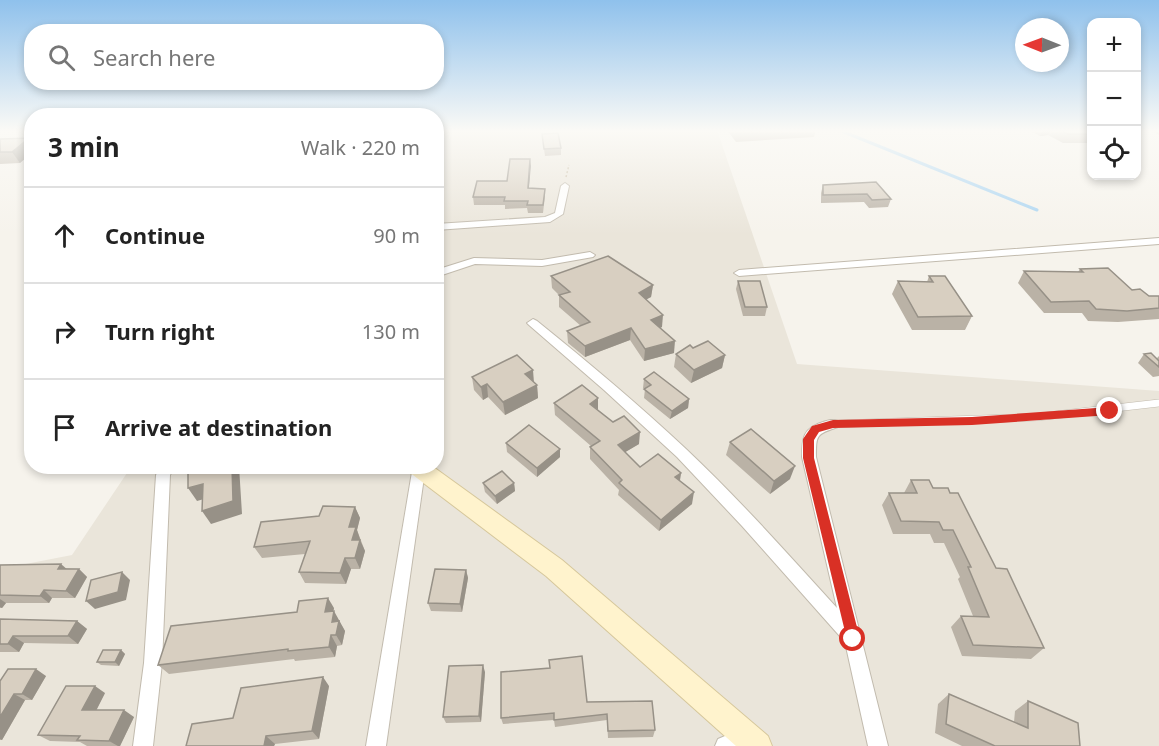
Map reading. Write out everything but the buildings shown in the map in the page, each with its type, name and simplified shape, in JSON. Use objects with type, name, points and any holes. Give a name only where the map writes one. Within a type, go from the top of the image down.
[{"type":"street","points":[[444,226],[547,220],[559,214],[565,186]]},
{"type":"street","points":[[739,273],[1159,241]]},
{"type":"street","points":[[444,271],[474,261],[542,263],[590,255]]},
{"type":"street","points":[[533,323],[595,374],[682,453],[742,515],[853,639]]},
{"type":"street","points":[[833,424],[816,429],[809,439],[808,458],[878,746]]},
{"type":"street","points":[[143,746],[153,663],[164,474]]},
{"type":"street","points":[[376,746],[416,474]]},
{"type":"street","points":[[425,474],[554,568],[756,745]]},
{"type":"street","points":[[725,746],[756,745]]},
{"type":"lane","points":[[833,424],[972,421],[1110,411],[1159,403]]},
{"type":"shaded area","points":[[444,165],[729,165],[797,364],[1159,391],[1159,746],[0,746],[0,569],[72,555],[126,474],[444,474]]},
{"type":"waterway","points":[[925,165],[1037,210]]},
{"type":"route","points":[[853,639],[808,458],[809,439],[816,429],[833,424],[972,421],[1110,411]]}]
